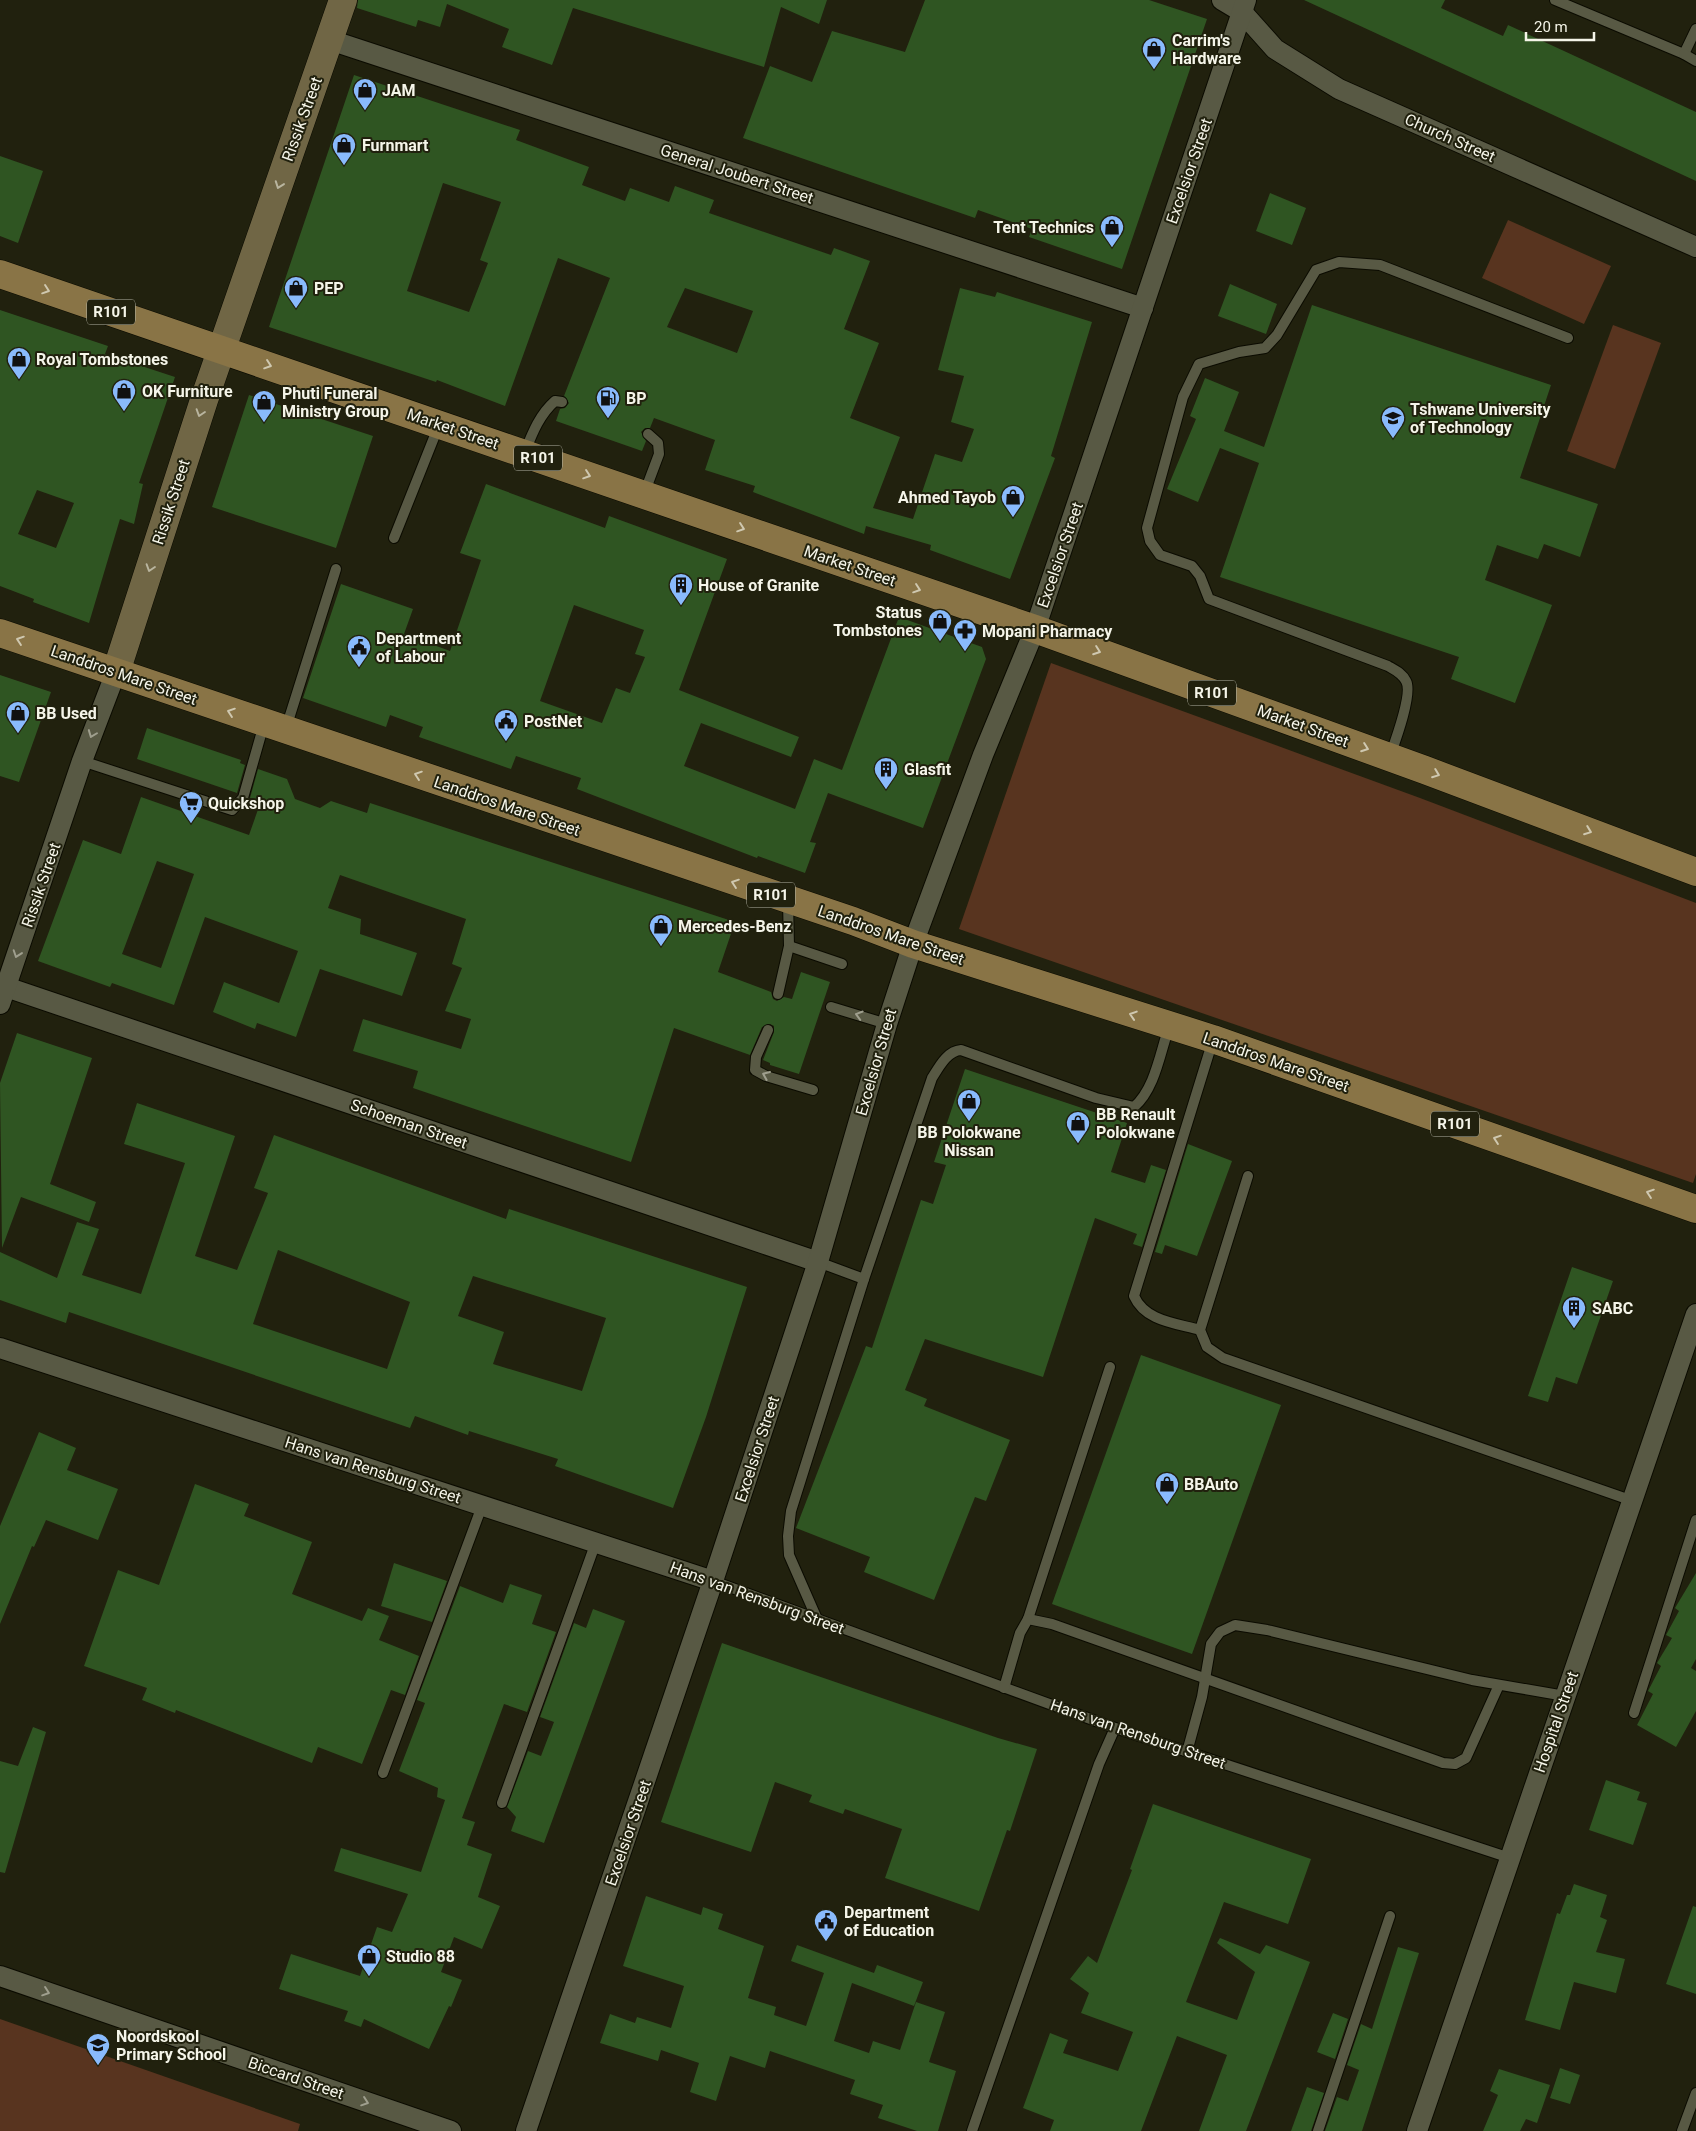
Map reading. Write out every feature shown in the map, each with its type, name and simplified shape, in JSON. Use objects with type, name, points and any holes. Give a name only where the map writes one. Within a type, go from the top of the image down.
[{"type":"main road","name":"Rissik Street","points":[[116,672],[222,350],[343,0]]},
{"type":"main road","name":"Market Street","points":[[0,274],[1035,629],[1390,757],[1696,872]]},
{"type":"main road","name":"Landdros Mare Street","points":[[0,634],[853,921],[913,944],[1214,1039],[1696,1210]]},
{"type":"street","name":"Church Street","points":[[1222,0],[1244,6],[1275,49],[1339,88],[1696,247]]},
{"type":"street","name":"Excelsior Street","points":[[526,2131],[713,1581],[818,1262],[887,1024],[913,944],[983,755],[1035,629],[1244,6]]},
{"type":"street","name":"General Joubert Street","points":[[330,40],[1143,308]]},
{"type":"street","name":"Rissik Street","points":[[2,992],[82,761],[116,672]]},
{"type":"street","name":"Schoeman Street","points":[[2,992],[818,1262]]},
{"type":"street","name":"Hospital Street","points":[[1417,2131],[1696,1314]]},
{"type":"street","name":"Hans van Rensburg Street","points":[[0,1348],[713,1581]]},
{"type":"street","name":"Biccard Street","points":[[0,1976],[451,2131]]},
{"type":"lane","points":[[1555,0],[1684,54],[1696,61]]},
{"type":"lane","points":[[1684,54],[1696,29]]},
{"type":"lane","points":[[1390,757],[1408,694],[1407,682],[1399,672],[1388,666],[1209,599],[1200,576],[1192,566],[1160,556],[1150,541],[1147,528],[1183,397],[1199,364],[1239,352],[1265,348],[1277,335],[1316,270],[1339,262],[1380,265],[1568,338]]},
{"type":"lane","points":[[524,454],[537,423],[548,407],[555,402],[562,402]]},
{"type":"lane","points":[[394,538],[439,424]]},
{"type":"lane","points":[[644,495],[659,454],[658,443],[648,434]]},
{"type":"lane","points":[[82,761],[232,810],[243,798],[275,727],[336,569]]},
{"type":"lane","points":[[778,994],[789,946],[788,900]]},
{"type":"lane","points":[[789,946],[842,964]]},
{"type":"lane","points":[[831,1007],[887,1024]]},
{"type":"lane","points":[[817,1619],[789,1555],[788,1536],[791,1511],[864,1279],[932,1078],[943,1061],[954,1051],[961,1050],[1113,1104],[1134,1107],[1144,1099],[1149,1088],[1169,1026]]},
{"type":"lane","points":[[768,1030],[756,1057],[756,1070],[766,1076],[813,1090]]},
{"type":"lane","points":[[1200,1330],[1150,1316],[1139,1307],[1134,1296],[1214,1039]]},
{"type":"lane","points":[[1248,1176],[1200,1330],[1207,1347],[1224,1358],[1633,1501]]},
{"type":"lane","points":[[818,1262],[864,1279]]},
{"type":"lane","points":[[1004,1688],[1020,1633],[1028,1619],[1110,1367]]},
{"type":"lane","points":[[384,1773],[482,1506]]},
{"type":"lane","points":[[1634,1713],[1696,1520]]},
{"type":"lane","points":[[502,1803],[596,1542]]},
{"type":"lane","name":"Hans van Rensburg Street","points":[[713,1581],[1115,1728],[1510,1858]]},
{"type":"lane","points":[[1028,1619],[1052,1624],[1443,1763],[1455,1764],[1466,1758],[1498,1685]]},
{"type":"lane","points":[[1187,1752],[1202,1697],[1211,1644],[1220,1632],[1235,1625],[1267,1630],[1498,1685],[1565,1696]]},
{"type":"lane","points":[[972,2131],[1099,1764],[1115,1728]]},
{"type":"lane","points":[[1318,2131],[1390,1916]]},
{"type":"lane","points":[[1682,2131],[1696,2093]]},
{"type":"shaded area","points":[[1508,220],[1611,266],[1584,324],[1482,278]]},
{"type":"shaded area","points":[[1613,325],[1661,343],[1615,469],[1567,451]]},
{"type":"shaded area","points":[[1051,663],[1420,798],[1696,903],[1696,1174],[1693,1183],[959,929]]},
{"type":"shaded area","name":"Noordskool Primary School","points":[[0,2019],[300,2124],[298,2131],[0,2131]]},
{"type":"building","points":[[358,0],[827,0],[819,24],[781,7],[764,67],[573,8],[552,65],[502,47],[509,29],[447,4],[440,27],[418,20],[416,27],[357,8]]},
{"type":"building","points":[[925,0],[1149,0],[1207,19],[1122,269],[1029,237],[1032,229],[978,210],[975,218],[743,138],[770,66],[812,82],[832,31],[905,52]]},
{"type":"building","points":[[1304,0],[1445,0],[1441,8],[1503,36],[1508,25],[1696,112],[1696,181]]},
{"type":"building","points":[[354,75],[520,130],[516,140],[589,167],[582,185],[625,201],[630,188],[669,202],[675,186],[714,200],[709,213],[831,255],[834,248],[870,261],[844,329],[879,343],[850,418],[900,437],[873,508],[913,519],[935,454],[962,462],[974,429],[951,422],[964,376],[938,370],[960,288],[995,297],[997,292],[1092,322],[1051,456],[1055,458],[1010,579],[930,550],[931,545],[866,526],[864,534],[753,492],[755,486],[705,470],[715,440],[654,418],[650,428],[645,428],[641,432],[646,441],[642,451],[556,421],[560,409],[565,408],[569,403],[564,396],[610,278],[558,258],[505,406],[437,380],[436,382],[269,327]],"holes":[[[443,183],[501,202],[480,260],[488,263],[469,312],[407,291]],[[685,288],[753,311],[737,353],[667,327]]]},
{"type":"building","points":[[0,156],[43,171],[18,243],[0,236]]},
{"type":"building","points":[[1270,193],[1306,208],[1292,245],[1256,231]]},
{"type":"building","points":[[1230,284],[1277,304],[1266,334],[1218,316]]},
{"type":"building","points":[[1312,305],[1551,385],[1520,478],[1598,504],[1580,557],[1544,544],[1538,559],[1497,545],[1485,580],[1552,605],[1515,703],[1451,679],[1459,657],[1220,577],[1259,463],[1220,448],[1198,502],[1167,489],[1196,419],[1190,416],[1205,378],[1239,392],[1224,431],[1264,447]]},
{"type":"building","points":[[0,310],[108,346],[105,354],[175,377],[139,483],[143,484],[134,524],[120,519],[89,623],[33,602],[34,599],[0,586]],"holes":[[[37,490],[74,503],[56,548],[18,534]]]},
{"type":"building","points":[[249,395],[373,436],[336,548],[212,507]]},
{"type":"building","points":[[486,484],[605,528],[609,516],[727,559],[679,690],[799,737],[791,757],[701,723],[684,766],[795,809],[814,759],[842,770],[899,617],[982,647],[986,659],[923,828],[828,793],[810,842],[816,843],[805,873],[758,856],[757,858],[577,789],[581,778],[516,756],[511,769],[419,737],[423,727],[390,715],[386,727],[303,698],[341,584],[413,609],[404,634],[450,651],[481,560],[460,553]],"holes":[[[574,605],[644,630],[635,654],[645,657],[630,693],[616,688],[602,723],[540,701]]]},
{"type":"building","name":"BB Used","points":[[0,675],[51,692],[19,782],[0,776]]},
{"type":"building","points":[[147,728],[241,760],[240,763],[245,765],[237,793],[137,759]]},
{"type":"building","points":[[258,769],[287,779],[295,799],[320,808],[331,801],[367,813],[370,803],[735,922],[718,972],[771,992],[773,999],[777,1001],[784,997],[792,999],[801,972],[830,982],[799,1074],[770,1065],[770,1063],[763,1060],[774,1032],[774,1026],[770,1024],[762,1027],[750,1055],[674,1028],[631,1162],[413,1088],[418,1071],[353,1051],[363,1019],[461,1049],[471,1019],[445,1011],[462,968],[452,964],[466,919],[340,875],[328,908],[361,919],[360,934],[417,953],[402,996],[320,969],[296,1037],[257,1023],[255,1029],[213,1012],[224,982],[279,1003],[298,951],[205,917],[174,1005],[112,983],[110,987],[38,961],[83,840],[121,854],[141,797],[249,835],[261,801],[250,798]],"holes":[[[157,861],[194,874],[161,968],[122,954]]]},
{"type":"building","points":[[17,1033],[92,1058],[50,1184],[96,1202],[89,1222],[21,1197],[2,1248],[0,1083]]},
{"type":"building","points":[[965,1069],[1127,1123],[1111,1172],[1145,1183],[1151,1165],[1166,1170],[1142,1247],[1133,1244],[1137,1234],[1095,1218],[1043,1377],[925,1339],[905,1390],[927,1399],[924,1406],[1010,1440],[986,1501],[975,1497],[934,1600],[864,1572],[870,1557],[796,1528],[866,1346],[872,1348],[921,1200],[933,1204],[946,1165],[934,1162]]},
{"type":"building","points":[[137,1103],[235,1136],[195,1256],[237,1270],[268,1193],[254,1188],[274,1135],[506,1219],[509,1209],[747,1287],[706,1417],[673,1508],[555,1466],[558,1459],[469,1431],[468,1435],[415,1416],[410,1428],[69,1312],[66,1323],[0,1300],[0,1252],[57,1278],[77,1222],[99,1229],[82,1275],[141,1294],[185,1163],[124,1144]],"holes":[[[278,1250],[410,1302],[387,1369],[253,1324]],[[473,1276],[606,1318],[582,1391],[493,1364],[504,1332],[458,1316]]]},
{"type":"building","points":[[1188,1144],[1232,1161],[1197,1256],[1165,1245],[1162,1254],[1155,1252]]},
{"type":"building","name":"SABC","points":[[1572,1267],[1613,1281],[1577,1384],[1556,1377],[1548,1402],[1528,1396]]},
{"type":"building","name":"BBAuto","points":[[1141,1355],[1281,1405],[1192,1654],[1052,1604]]},
{"type":"building","points":[[39,1432],[76,1448],[67,1470],[118,1489],[98,1540],[46,1520],[34,1547],[32,1546],[0,1624],[0,1526]]},
{"type":"building","points":[[195,1484],[249,1504],[244,1516],[312,1542],[292,1594],[362,1621],[368,1608],[389,1616],[379,1640],[419,1656],[405,1695],[391,1690],[362,1764],[318,1747],[312,1763],[176,1710],[175,1713],[142,1700],[147,1688],[84,1666],[118,1570],[159,1585]]},
{"type":"building","points":[[394,1563],[447,1581],[432,1622],[381,1606]]},
{"type":"building","points":[[1696,1573],[1696,1659],[1691,1668],[1696,1671],[1696,1711],[1676,1747],[1637,1725],[1653,1694],[1648,1691],[1661,1666],[1657,1663],[1672,1638],[1666,1635],[1679,1611],[1675,1608]]},
{"type":"building","points":[[510,1584],[542,1595],[532,1624],[556,1632],[527,1712],[504,1704],[462,1818],[475,1822],[467,1845],[492,1854],[478,1897],[500,1906],[482,1949],[454,1937],[441,1972],[462,1980],[451,2007],[449,2006],[429,2049],[364,2019],[361,2027],[344,2021],[348,2011],[279,1989],[291,1954],[360,1976],[377,1927],[392,1932],[408,1894],[334,1871],[341,1848],[421,1872],[445,1800],[437,1797],[438,1788],[399,1771],[425,1703],[417,1700],[460,1586],[503,1603]]},
{"type":"building","points":[[593,1609],[625,1621],[544,1843],[511,1831],[516,1817],[507,1807],[528,1751],[541,1756],[554,1722],[540,1717],[574,1623],[586,1628]]},
{"type":"building","points":[[722,1643],[998,1738],[1037,1749],[1010,1831],[1007,1830],[979,1911],[885,1878],[902,1829],[845,1809],[843,1814],[809,1802],[812,1795],[775,1782],[751,1852],[661,1822]]},
{"type":"building","points":[[33,1727],[46,1732],[5,1873],[0,1872],[0,1761],[18,1766]]},
{"type":"building","points":[[1606,1780],[1640,1792],[1637,1800],[1647,1803],[1633,1845],[1589,1830]]},
{"type":"building","points":[[1153,1804],[1311,1859],[1288,1924],[1224,1902],[1186,2002],[1237,2020],[1255,1972],[1217,1943],[1220,1938],[1260,1954],[1266,1945],[1310,1962],[1246,2131],[1199,2131],[1227,2055],[1177,2036],[1141,2131],[1050,2131],[1054,2120],[1023,2108],[1050,2033],[1068,2040],[1063,2053],[1118,2071],[1133,2032],[1081,2013],[1089,1993],[1070,1979],[1088,1956],[1097,1963],[1132,1870],[1130,1869]]},
{"type":"building","points":[[1574,1884],[1607,1895],[1600,1917],[1607,1920],[1596,1952],[1625,1959],[1616,1993],[1574,1982],[1560,2030],[1525,2020],[1557,1913],[1560,1914],[1567,1895],[1570,1895]]},
{"type":"building","points":[[646,1896],[701,1915],[703,1907],[723,1914],[718,1929],[764,1946],[748,1998],[776,2007],[774,2015],[806,2026],[824,1973],[791,1961],[797,1945],[874,1973],[877,1965],[923,1982],[914,2006],[852,1983],[834,2041],[869,2053],[873,2041],[900,2050],[916,2002],[945,2012],[929,2062],[956,2071],[938,2131],[917,2131],[878,2118],[883,2105],[850,2094],[855,2080],[770,2051],[765,2068],[730,2056],[716,2101],[690,2092],[699,2063],[661,2050],[658,2061],[600,2043],[610,2014],[635,2023],[637,2017],[671,2028],[684,1986],[623,1966]]},
{"type":"building","points":[[1693,1906],[1696,1907],[1696,1994],[1666,1984]]},
{"type":"building","points":[[1398,1947],[1419,1953],[1362,2131],[1325,2131],[1337,2097],[1348,2101],[1359,2070],[1347,2065],[1361,2024],[1372,2029]]},
{"type":"building","points":[[1333,2013],[1348,2019],[1335,2059],[1317,2052]]},
{"type":"building","points":[[1560,2068],[1580,2075],[1570,2104],[1550,2098]]},
{"type":"building","points":[[1499,2069],[1550,2085],[1537,2123],[1526,2119],[1520,2131],[1483,2131],[1498,2095],[1490,2091]]},
{"type":"building","points":[[1307,2087],[1324,2093],[1311,2131],[1291,2131]]},
{"type":"place","name":"Carrim's Hardware","points":[[1154,70]]},
{"type":"place","name":"JAM","points":[[365,111]]},
{"type":"place","name":"Furnmart","points":[[344,166]]},
{"type":"place","name":"Tent Technics","points":[[1112,248]]},
{"type":"place","name":"PEP","points":[[296,309]]},
{"type":"place","name":"Royal Tombstones","points":[[19,380]]},
{"type":"place","name":"OK Furniture","points":[[124,412]]},
{"type":"place","name":"BP","points":[[608,419]]},
{"type":"place","name":"Phuti Funeral Ministry Group","points":[[264,423]]},
{"type":"place","name":"Tshwane University of Technology","points":[[1393,439]]},
{"type":"place","name":"Ahmed Tayob","points":[[1013,518]]},
{"type":"place","name":"House of Granite","points":[[681,606]]},
{"type":"place","name":"Status Tombstones","points":[[940,642]]},
{"type":"place","name":"Mopani Pharmacy","points":[[965,652]]},
{"type":"place","name":"Department of Labour","points":[[359,668]]},
{"type":"place","name":"BB Used","points":[[18,734]]},
{"type":"place","name":"PostNet","points":[[506,742]]},
{"type":"place","name":"Glasfit","points":[[886,790]]},
{"type":"place","name":"Quickshop","points":[[191,824]]},
{"type":"place","name":"Mercedes-Benz","points":[[661,947]]},
{"type":"place","name":"BB Polokwane Nissan","points":[[969,1122]]},
{"type":"place","name":"BB Renault Polokwane","points":[[1078,1144]]},
{"type":"place","name":"SABC","points":[[1574,1329]]},
{"type":"place","name":"BBAuto","points":[[1167,1505]]},
{"type":"place","name":"Department of Education","points":[[826,1942]]},
{"type":"place","name":"Studio 88","points":[[369,1977]]},
{"type":"place","name":"Noordskool Primary School","points":[[98,2066]]}]
